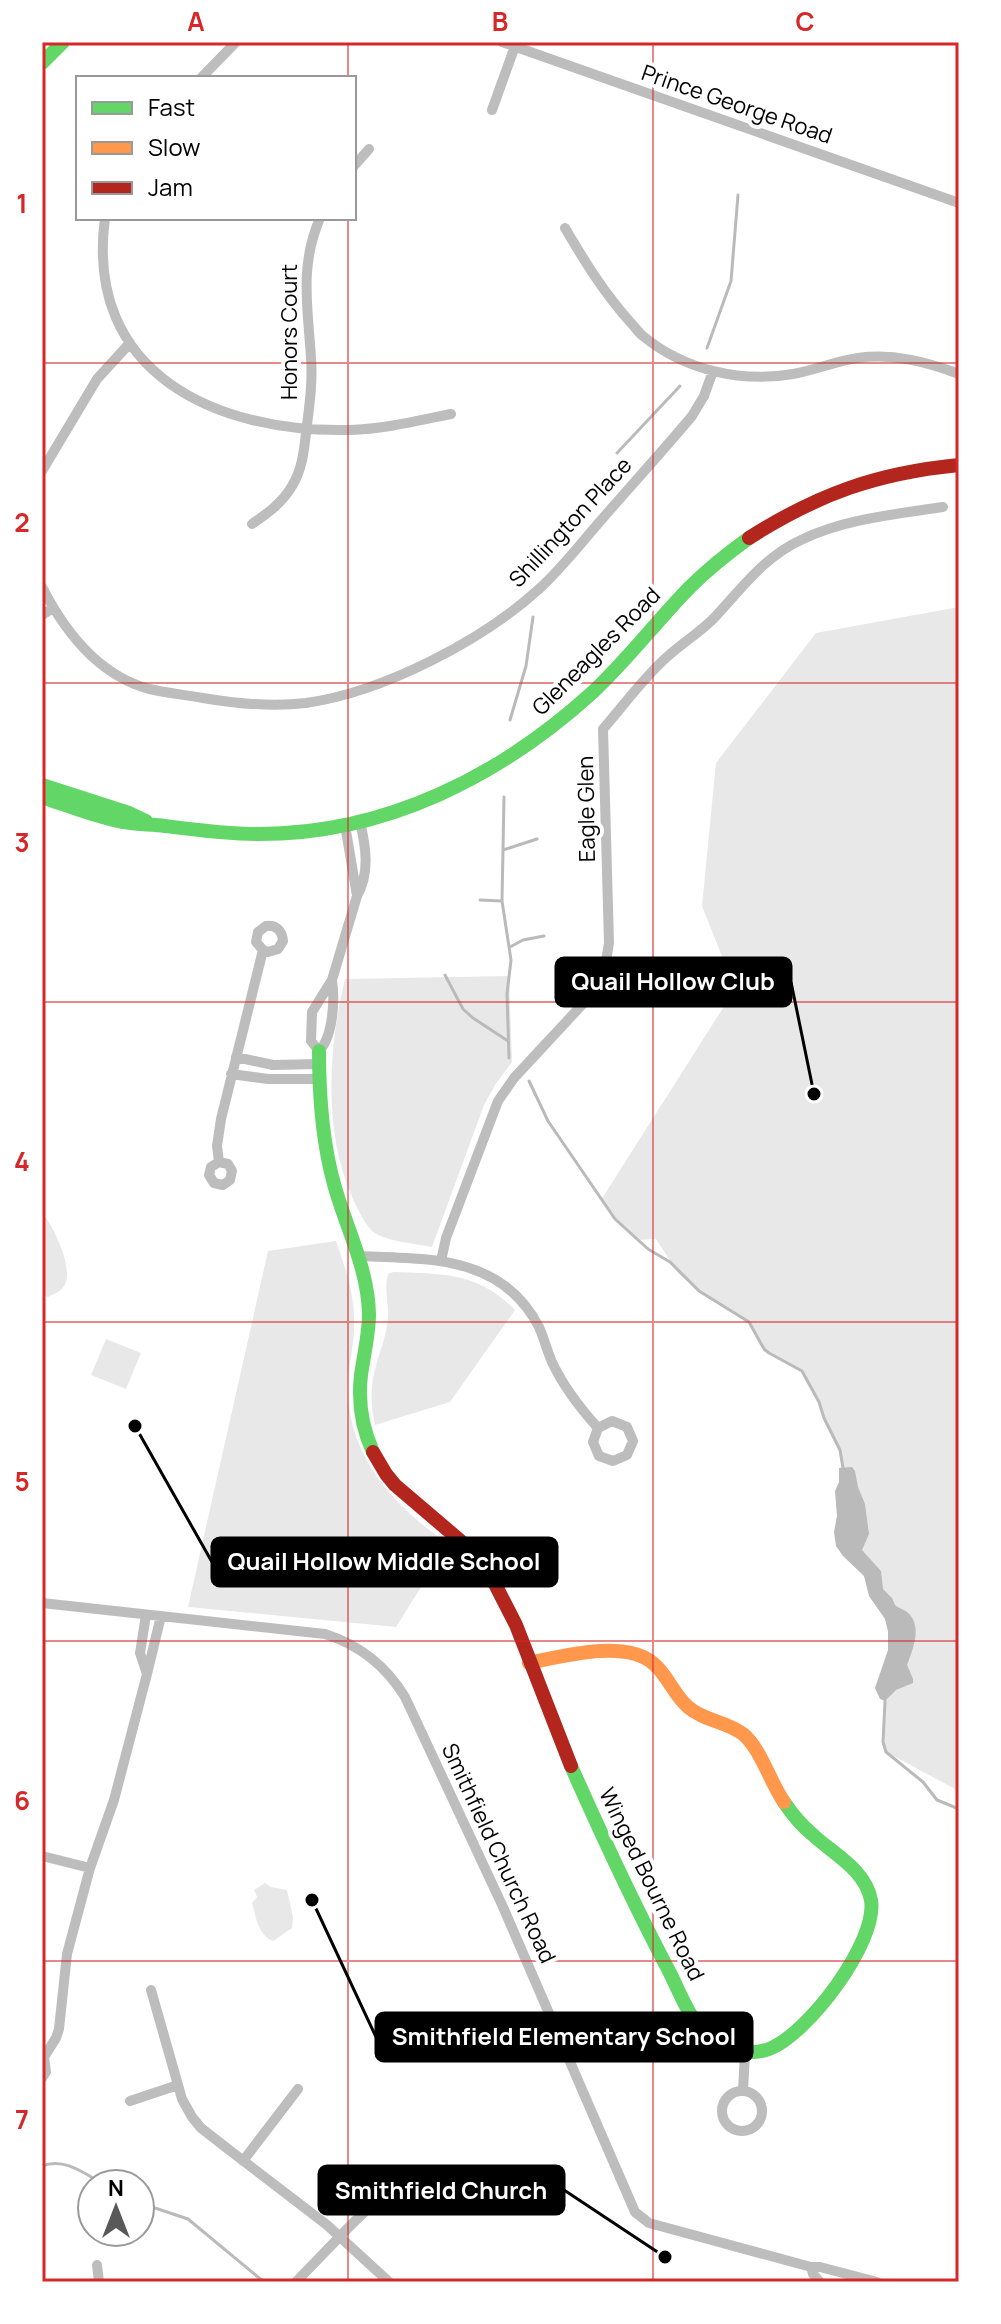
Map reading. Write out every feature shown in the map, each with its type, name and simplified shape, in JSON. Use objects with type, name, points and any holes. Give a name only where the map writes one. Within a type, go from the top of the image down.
[{"type":"street","points":[[42,52],[54,42]]},
{"type":"street","points":[[42,63],[63,42]]},
{"type":"street","points":[[203,76],[236,42]]},
{"type":"street","name":"Prince George Road","points":[[502,42],[959,203]]},
{"type":"street","points":[[492,110],[515,46]]},
{"type":"street","points":[[356,164],[369,149]]},
{"type":"street","points":[[105,220],[102,237],[104,280],[115,315],[130,343],[167,383],[205,405],[235,415],[330,430],[373,429],[451,414]]},
{"type":"street","name":"Honors Court","points":[[252,524],[279,503],[293,485],[301,465],[312,375],[306,302],[307,269],[319,220]]},
{"type":"street","points":[[565,228],[604,292],[642,336],[674,356],[713,371],[781,376],[878,356],[920,361],[959,374]]},
{"type":"street","points":[[42,471],[97,379],[130,343]]},
{"type":"street","name":"Shillington Place","points":[[42,587],[74,637],[99,664],[127,680],[152,689],[231,703],[289,704],[336,697],[376,684],[470,640],[538,590],[692,416],[704,396],[713,371]]},
{"type":"street","name":"Gleneagles Road","points":[[42,797],[124,823],[245,834],[300,833],[412,808],[459,787],[514,756],[546,733],[597,689],[691,586],[735,548],[775,521],[861,483],[922,469],[959,465]]},
{"type":"street","name":"Eagle Glen","points":[[441,1261],[446,1238],[498,1101],[514,1078],[592,994],[604,973],[609,943],[603,729],[666,657],[713,619],[746,580],[777,553],[829,529],[943,507]]},
{"type":"street","points":[[42,615],[53,608]]},
{"type":"street","name":"Gleneagles Road","points":[[42,785],[154,824]]},
{"type":"street","name":"Winged Bourne Road","points":[[353,823],[357,896],[332,980],[312,1012],[311,1041],[319,1065],[322,1129],[330,1169],[360,1256],[368,1295],[369,1315],[360,1395],[361,1413],[370,1445],[392,1483],[449,1530],[481,1564],[510,1611],[581,1789],[627,1892],[698,2026],[721,2046],[745,2053]]},
{"type":"street","points":[[219,1162],[217,1146],[231,1074],[263,950]]},
{"type":"street","name":"Winged Bourne Road","points":[[319,1065],[335,996],[332,980]]},
{"type":"street","points":[[236,1057],[273,1065],[319,1065]]},
{"type":"street","points":[[231,1074],[268,1079],[319,1065]]},
{"type":"street","points":[[360,1256],[441,1261],[491,1276],[518,1297],[539,1328],[551,1360],[570,1393],[598,1428]]},
{"type":"street","name":"Smithfield Church Road","points":[[42,1603],[325,1634],[357,1648],[387,1672],[405,1697],[503,1907],[635,2212],[649,2223],[877,2282]]},
{"type":"street","points":[[146,1615],[140,1653],[147,1674]]},
{"type":"street","points":[[42,2078],[46,2072],[43,2058],[59,2029],[67,1954],[90,1868],[114,1800],[161,1616]]},
{"type":"street","points":[[529,1663],[612,1651],[631,1652],[648,1659],[668,1677],[678,1696],[690,1709],[744,1735],[756,1749],[777,1793],[796,1818],[818,1840],[848,1862],[864,1881],[871,1903],[866,1938],[841,1977],[786,2041],[761,2052],[745,2053],[743,2091]]},
{"type":"street","points":[[42,1856],[90,1868]]},
{"type":"street","points":[[151,1990],[178,2085],[192,2117],[201,2128],[340,2236],[389,2282]]},
{"type":"street","points":[[130,2101],[178,2085]]},
{"type":"street","points":[[243,2161],[298,2089]]},
{"type":"street","points":[[743,2091],[757,2097],[763,2111],[757,2125],[742,2131],[728,2125],[722,2111],[728,2096],[743,2091]]},
{"type":"street","points":[[296,2282],[378,2199],[397,2189],[426,2184],[444,2186],[477,2201]]},
{"type":"street","points":[[97,2265],[99,2282]]},
{"type":"street","points":[[811,2267],[820,2282]]},
{"type":"shaded area","points":[[959,607],[959,1791],[886,1752],[883,1738],[885,1701],[879,1688],[899,1639],[865,1565],[841,1544],[842,1458],[819,1402],[802,1372],[764,1349],[749,1322],[699,1291],[678,1273],[656,1239],[636,1240],[601,1200],[735,989],[702,906],[716,763],[816,633]]},
{"type":"shaded area","points":[[509,976],[512,1062],[484,1105],[432,1247],[400,1242],[377,1234],[366,1224],[343,1173],[333,1118],[332,1062],[345,979]]},
{"type":"shaded area","points":[[42,1213],[57,1237],[67,1270],[63,1288],[48,1297],[42,1294]]},
{"type":"shaded area","points":[[336,1241],[352,1296],[354,1330],[348,1397],[359,1443],[368,1463],[395,1499],[448,1544],[396,1627],[188,1607],[268,1251]]},
{"type":"shaded area","points":[[389,1273],[444,1275],[473,1282],[487,1288],[515,1310],[450,1402],[375,1425],[372,1387],[387,1324],[387,1278]]},
{"type":"shaded area","points":[[106,1339],[141,1353],[126,1389],[91,1375]]},
{"type":"shaded area","points":[[852,1467],[865,1504],[869,1534],[862,1550],[881,1571],[883,1589],[895,1605],[912,1617],[916,1630],[907,1665],[913,1683],[896,1690],[885,1701],[880,1699],[875,1688],[888,1650],[885,1619],[869,1596],[864,1576],[836,1546],[834,1532],[839,1468]]},
{"type":"shaded area","points":[[265,1883],[287,1890],[293,1917],[292,1928],[273,1941],[261,1930],[252,1903],[257,1897],[254,1890]]},
{"type":"waterway","points":[[707,348],[731,281],[738,195]]},
{"type":"waterway","points":[[617,453],[680,386]]},
{"type":"waterway","points":[[510,720],[526,666],[533,617]]},
{"type":"waterway","points":[[504,797],[502,901],[511,960],[507,994],[509,1058]]},
{"type":"waterway","points":[[503,850],[537,839]]},
{"type":"waterway","points":[[480,900],[501,901]]},
{"type":"waterway","points":[[510,947],[523,940],[544,936]]},
{"type":"waterway","points":[[445,975],[463,1009],[508,1041]]},
{"type":"waterway","points":[[529,1081],[548,1121],[615,1219],[648,1249],[670,1262],[699,1291],[749,1322],[764,1349],[802,1371],[840,1450],[843,1468]]},
{"type":"waterway","points":[[885,1701],[883,1742],[886,1752],[923,1782],[937,1800],[959,1809]]},
{"type":"waterway","points":[[42,2166],[58,2163],[76,2169]]},
{"type":"waterway","points":[[156,2208],[188,2219],[264,2282]]},
{"type":"traffic: fast","points":[[42,63],[63,42]]},
{"type":"traffic: fast","points":[[42,797],[123,822],[245,834],[304,832],[395,812],[480,774],[558,722],[606,679],[696,581],[749,538]]},
{"type":"traffic: fast","points":[[42,785],[146,821]]},
{"type":"traffic: fast","points":[[319,1051],[324,1135],[330,1168],[361,1264],[368,1297],[369,1322],[360,1395],[364,1424],[373,1452]]},
{"type":"traffic: fast","points":[[571,1766],[687,2009],[712,2039],[739,2051],[769,2049],[802,2026],[820,2007],[852,1962],[870,1918],[871,1900],[862,1879],[804,1827],[784,1802]]},
{"type":"traffic: slow","points":[[529,1663],[594,1652],[627,1652],[642,1656],[659,1669],[688,1707],[736,1730],[749,1740],[784,1802]]},
{"type":"traffic: jam","points":[[749,538],[799,509],[849,488],[901,474],[959,465]]},
{"type":"traffic: jam","points":[[373,1452],[395,1485],[463,1543],[494,1582],[516,1625],[571,1766]]},
{"type":"place","name":"Quail Hollow Club","points":[[814,1094]]},
{"type":"place","name":"Quail Hollow Middle School","points":[[135,1426]]},
{"type":"place","name":"Smithfield Elementary School","points":[[312,1900]]},
{"type":"place","name":"Smithfield Church","points":[[665,2257]]}]
